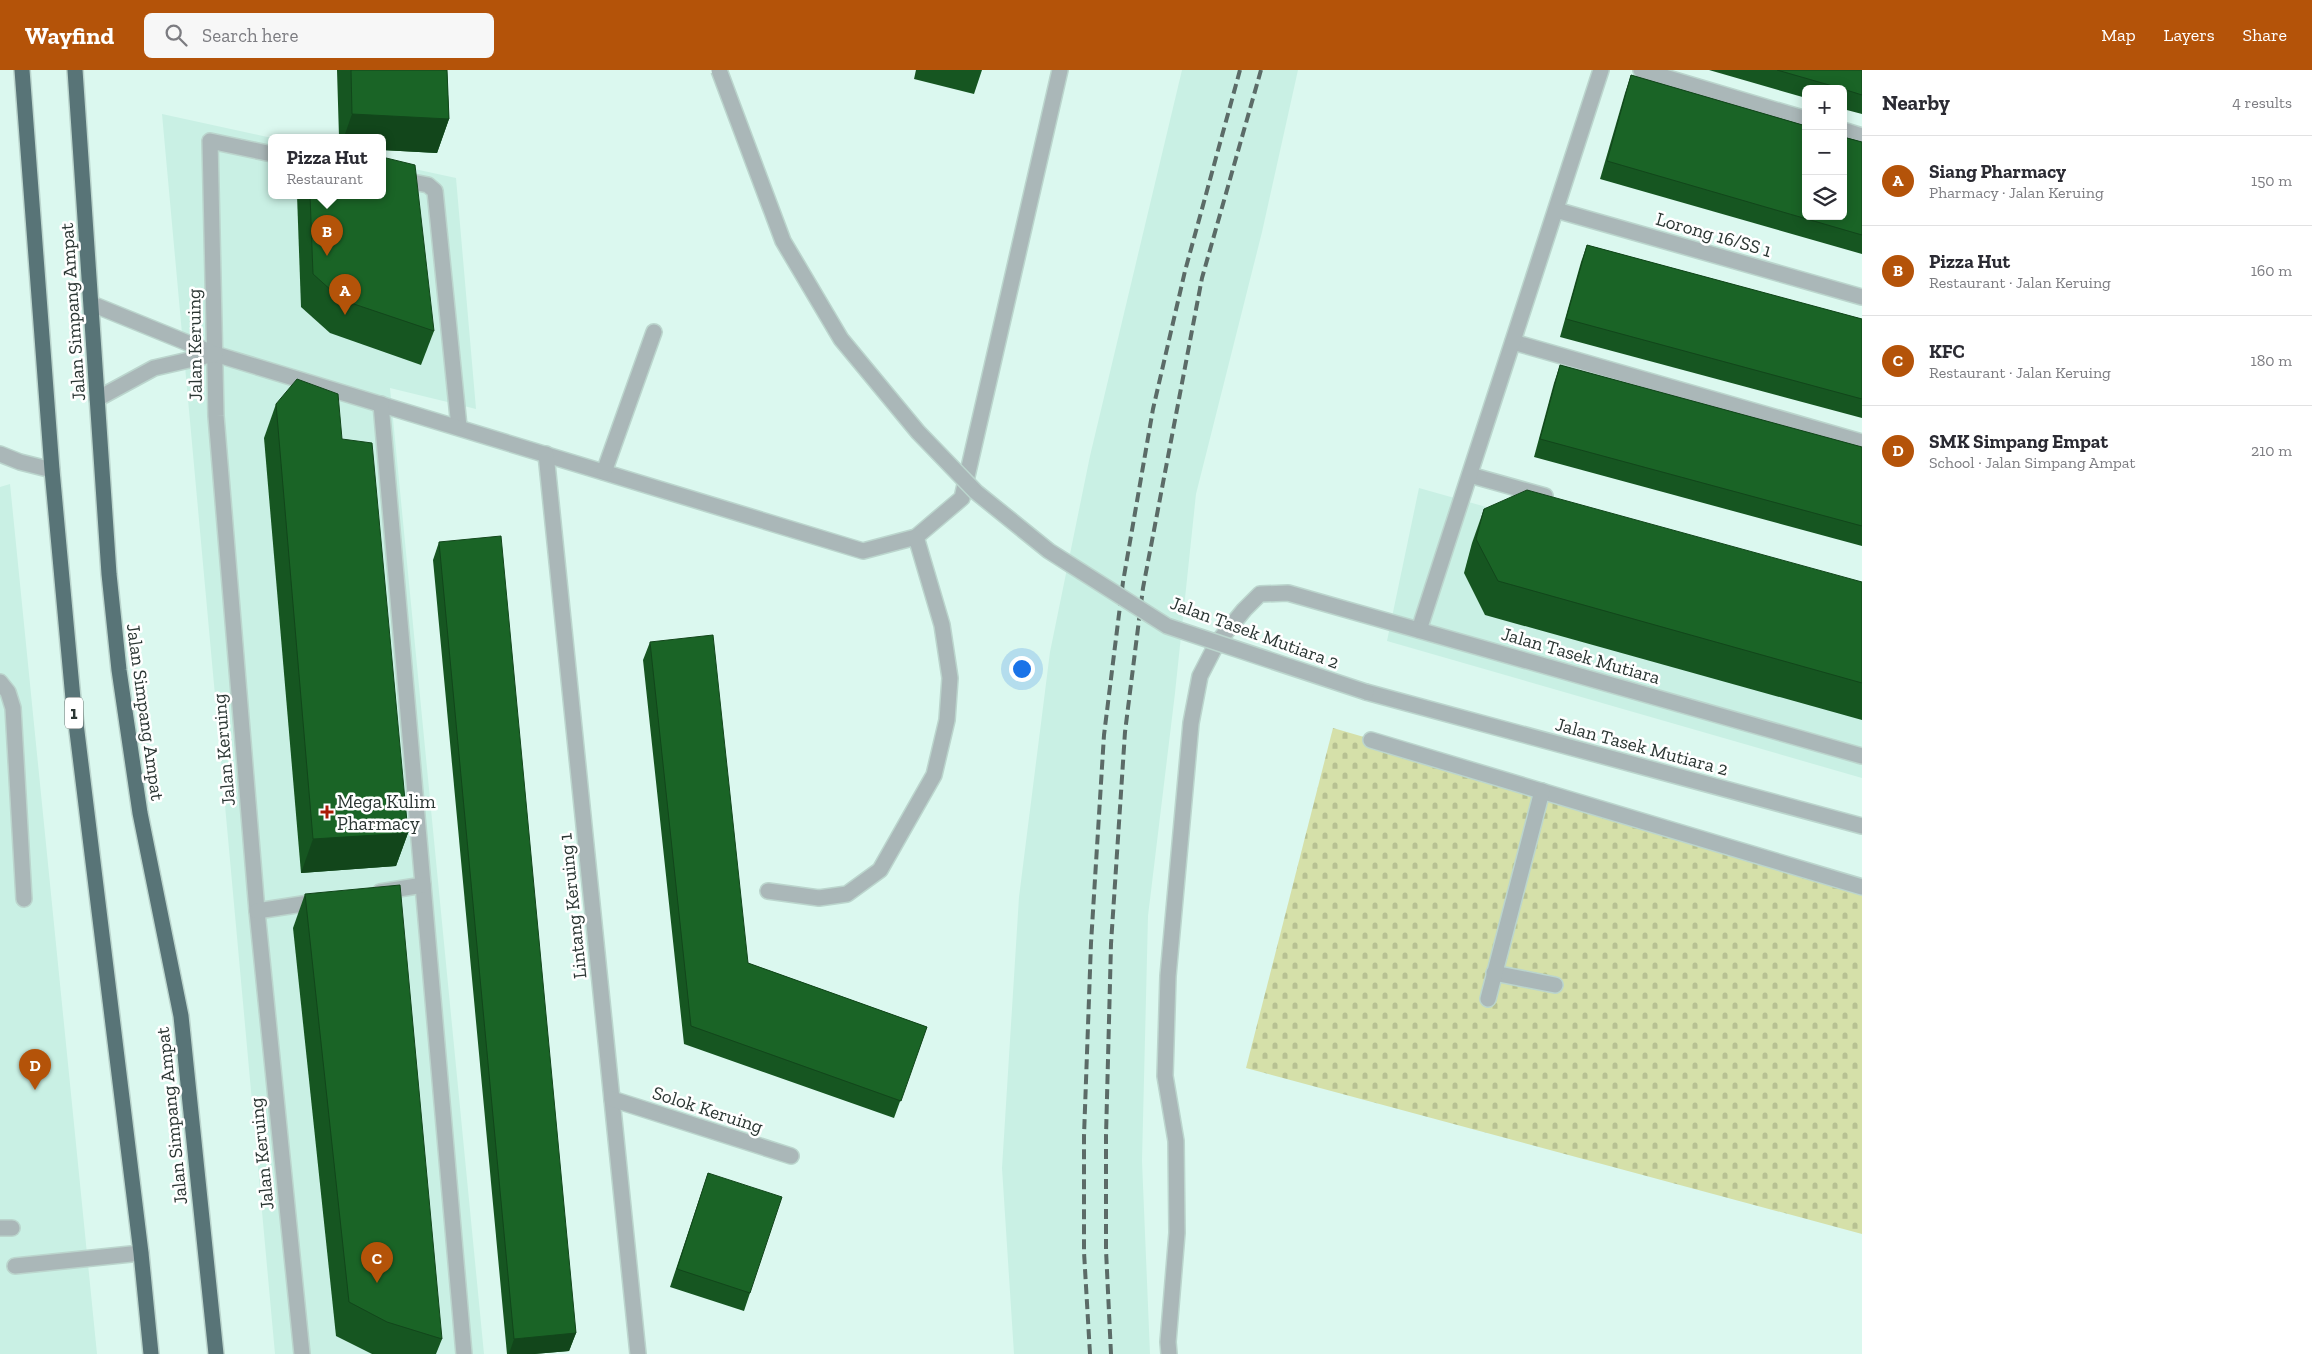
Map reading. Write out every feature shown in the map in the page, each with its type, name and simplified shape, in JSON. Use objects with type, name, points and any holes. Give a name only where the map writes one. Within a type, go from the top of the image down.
[{"type":"highway","name":"Jalan Simpang Ampat","points":[[22,70],[52,470],[72,699],[141,1253],[151,1354]]},
{"type":"highway","name":"Jalan Simpang Ampat","points":[[75,70],[109,574],[119,670],[140,813],[181,1016],[216,1354]]},
{"type":"street","name":"Jalan Tasek Mutiara 2","points":[[719,70],[783,241],[841,339],[918,432],[976,492],[1049,551],[1167,626],[1366,692],[1862,826]]},
{"type":"street","points":[[92,304],[215,354],[863,551],[916,537],[962,498],[1060,70]]},
{"type":"street","points":[[1419,630],[1601,70]]},
{"type":"street","points":[[1641,70],[1802,118]]},
{"type":"street","points":[[1847,131],[1862,136]]},
{"type":"street","name":"Jalan Keruing","points":[[268,153],[210,141],[216,416],[257,911],[302,1354]]},
{"type":"street","points":[[386,177],[428,185],[435,191],[459,427]]},
{"type":"street","name":"Lorong 16/SS 1","points":[[1556,210],[1862,297]]},
{"type":"street","points":[[604,472],[654,332]]},
{"type":"street","points":[[1513,342],[1862,442]]},
{"type":"street","points":[[97,399],[154,368],[215,354]]},
{"type":"street","points":[[381,404],[464,1354]]},
{"type":"street","points":[[0,454],[20,462],[52,470]]},
{"type":"street","name":"Lintang Keruing 1","points":[[546,454],[638,1354]]},
{"type":"street","points":[[1470,475],[1556,499]]},
{"type":"street","points":[[768,891],[819,898],[847,894],[880,870],[934,775],[947,720],[950,678],[942,624],[916,537]]},
{"type":"street","name":"Jalan Tasek Mutiara","points":[[1169,1354],[1177,1224],[1176,1141],[1165,1076],[1168,985],[1191,723],[1200,676],[1217,643],[1260,594],[1288,593],[1862,756]]},
{"type":"street","points":[[0,682],[8,692],[13,708],[24,899]]},
{"type":"street","points":[[1371,740],[1862,886]]},
{"type":"street","points":[[1488,999],[1542,791]]},
{"type":"street","points":[[364,894],[422,885]]},
{"type":"street","points":[[257,911],[335,899]]},
{"type":"street","points":[[1494,972],[1555,985]]},
{"type":"street","name":"Solok Keruing","points":[[612,1099],[791,1156]]},
{"type":"street","points":[[15,1266],[141,1253]]},
{"type":"shaded area","points":[[1182,70],[1298,70],[1262,232],[1196,494],[1175,693],[1148,916],[1142,1161],[1150,1354],[1014,1354],[1002,1168],[1019,897],[1050,652],[1090,456]]},
{"type":"shaded area","points":[[162,114],[268,137],[268,199],[386,199],[386,163],[456,178],[476,409],[390,388],[484,1354],[275,1354]]},
{"type":"shaded area","points":[[10,484],[97,1354],[0,1354],[0,487]]},
{"type":"shaded area","points":[[1419,488],[1862,613],[1862,778],[1387,641]]},
{"type":"green space","points":[[1333,728],[1862,882],[1862,1234],[1246,1068]]},
{"type":"building","points":[[351,70],[447,70],[449,119],[352,114]]},
{"type":"building","points":[[1777,70],[1862,70],[1862,95],[1847,90],[1847,85],[1829,85]]},
{"type":"building","points":[[1631,75],[1802,125],[1802,218],[1607,161]]},
{"type":"building","points":[[1847,138],[1862,142],[1862,235],[1810,220],[1847,220]]},
{"type":"building","points":[[386,158],[415,165],[434,331],[342,300],[313,274],[310,199],[386,199]]},
{"type":"building","points":[[1587,245],[1862,319],[1862,399],[1566,319]]},
{"type":"building","points":[[1560,365],[1862,447],[1862,526],[1540,439]]},
{"type":"building","points":[[297,379],[338,394],[342,439],[372,443],[408,833],[313,839],[276,404]]},
{"type":"building","points":[[1527,490],[1862,582],[1862,683],[1498,581],[1476,539],[1484,509]]},
{"type":"building","points":[[501,536],[576,1333],[514,1339],[439,542]]},
{"type":"building","points":[[713,635],[748,963],[927,1027],[901,1101],[691,1026],[650,642]]},
{"type":"building","points":[[400,885],[442,1339],[387,1322],[349,1302],[305,894]]},
{"type":"building","points":[[708,1173],[782,1197],[750,1293],[677,1269]]},
{"type":"railway","points":[[1090,1354],[1084,1252],[1084,1136],[1091,943],[1104,735],[1123,582],[1153,409],[1185,271],[1240,70]]},
{"type":"railway","points":[[1111,1354],[1106,1250],[1106,1136],[1111,944],[1125,732],[1143,588],[1202,278],[1261,70]]},
{"type":"place","name":"Pizza Hut","points":[[327,256]]},
{"type":"place","name":"Siang Pharmacy","points":[[345,315]]},
{"type":"place","name":"Mega Kulim Pharmacy","points":[[327,812]]},
{"type":"place","name":"SMK Simpang Empat","points":[[35,1090]]},
{"type":"place","name":"KFC","points":[[377,1283]]}]
